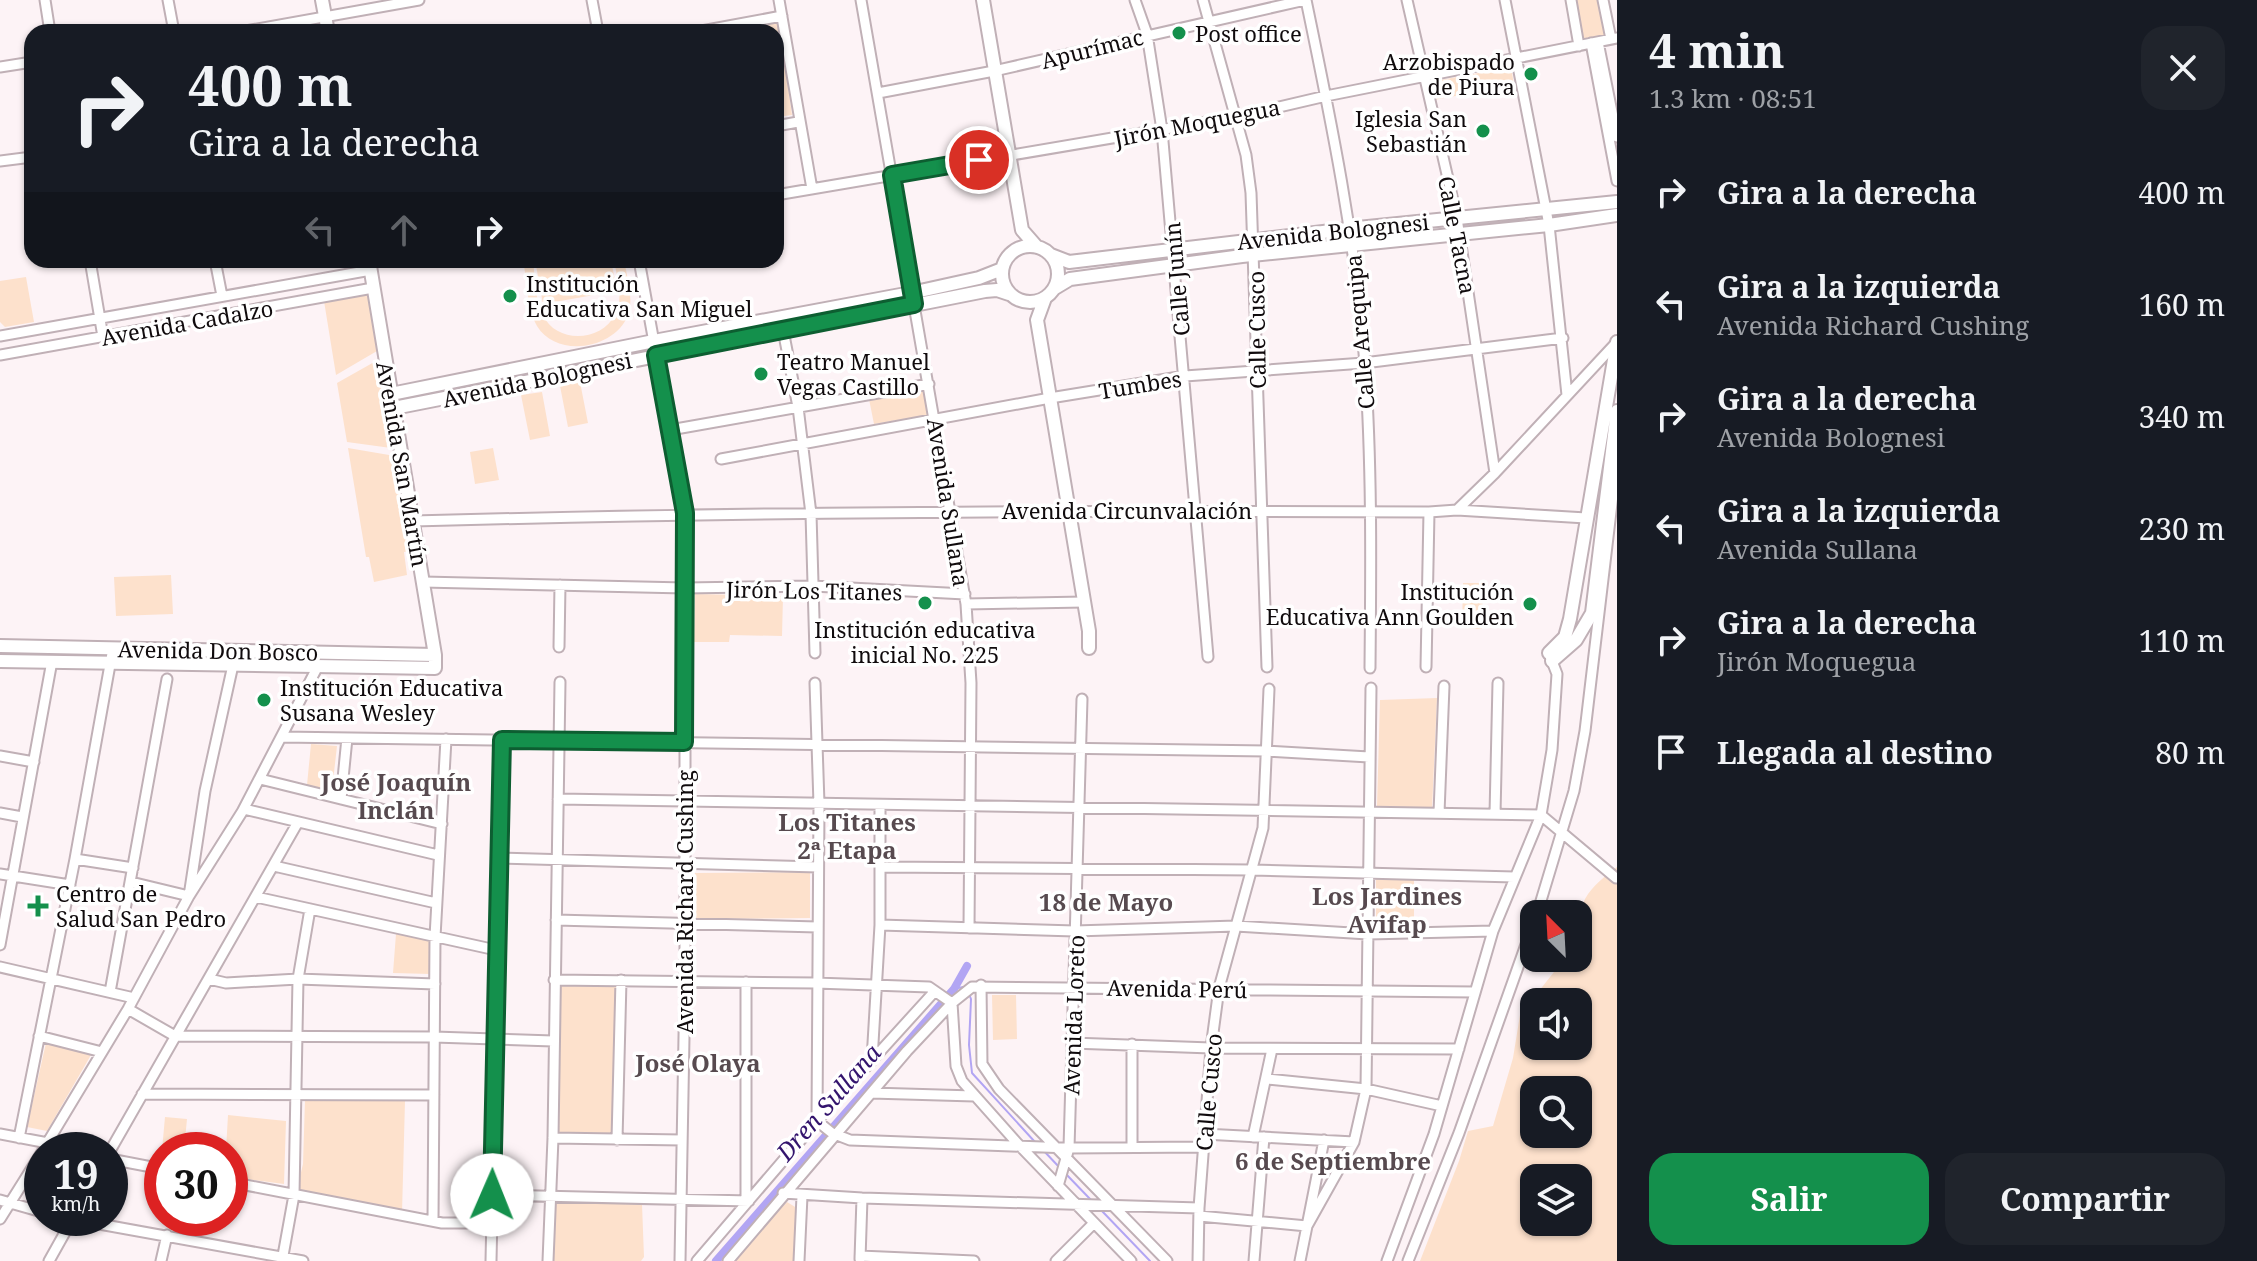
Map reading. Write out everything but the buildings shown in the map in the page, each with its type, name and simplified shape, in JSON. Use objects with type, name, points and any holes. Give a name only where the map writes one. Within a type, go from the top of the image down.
[{"type":"main road","points":[[322,0],[327,24]]},
{"type":"main road","points":[[983,0],[1022,230],[1015,250]]},
{"type":"main road","name":"Avenida Bolognesi","points":[[1051,255],[1069,262],[1348,229],[1617,202]]},
{"type":"main road","name":"Avenida Bolognesi","points":[[1055,288],[1070,279],[1254,255],[1549,225],[1617,215]]},
{"type":"main road","points":[[1014,298],[1033,303],[1045,298],[1055,288],[1058,271],[1051,255],[1036,246],[1022,230]]},
{"type":"main road","points":[[1036,246],[1015,250],[1009,255],[1002,269],[1002,282],[1037,320]]},
{"type":"main road","name":"Avenida San Martín","points":[[370,268],[435,662]]},
{"type":"main road","name":"Avenida Bolognesi","points":[[394,408],[783,330],[912,299],[1002,269]]},
{"type":"main road","name":"Avenida Bolognesi","points":[[391,394],[654,341],[912,299],[997,290],[1014,298]]},
{"type":"main road","points":[[1045,298],[1037,320],[1070,509],[1089,648]]},
{"type":"main road","points":[[1550,657],[1567,631],[1617,342]]},
{"type":"main road","points":[[1550,657],[1576,640],[1592,613],[1617,411]]},
{"type":"main road","name":"Avenida Don Bosco","points":[[0,646],[435,662]]},
{"type":"main road","name":"Avenida Don Bosco","points":[[0,661],[318,666],[435,662]]},
{"type":"street","points":[[45,0],[49,24]]},
{"type":"street","points":[[168,0],[172,24]]},
{"type":"street","points":[[286,24],[419,0]]},
{"type":"street","points":[[592,0],[596,24]]},
{"type":"street","points":[[779,0],[783,24]]},
{"type":"street","name":"Avenida Sullana","points":[[861,0],[965,599],[970,674],[969,928]]},
{"type":"street","name":"Calle Junín","points":[[1135,0],[1147,34],[1162,130],[1208,657]]},
{"type":"street","name":"Calle Cusco","points":[[1203,0],[1246,155],[1254,240],[1267,667]]},
{"type":"street","name":"Apurímac","points":[[878,93],[994,71],[1306,0]]},
{"type":"street","name":"Calle Arequipa","points":[[1306,0],[1351,245],[1364,363],[1371,512],[1370,668]]},
{"type":"street","name":"Calle Tacna","points":[[1407,0],[1457,218],[1479,349],[1495,473]]},
{"type":"street","points":[[1505,0],[1549,225],[1567,395]]},
{"type":"street","points":[[1571,0],[1579,46]]},
{"type":"street","points":[[1603,0],[1614,39]]},
{"type":"street","points":[[755,24],[782,16]]},
{"type":"street","points":[[784,29],[812,189]]},
{"type":"street","name":"Jirón Moquegua","points":[[784,194],[1236,117],[1614,39]]},
{"type":"street","points":[[1595,43],[1617,137]]},
{"type":"street","points":[[1595,43],[1617,181]]},
{"type":"street","points":[[0,67],[24,63]]},
{"type":"street","points":[[784,125],[798,122]]},
{"type":"street","points":[[0,161],[24,158]]},
{"type":"street","points":[[91,268],[103,337]]},
{"type":"street","points":[[217,268],[222,296]]},
{"type":"street","name":"Avenida Cadalzo","points":[[0,336],[356,268]]},
{"type":"street","name":"Avenida Richard Cushing","points":[[640,268],[685,513],[685,981],[680,1261]]},
{"type":"street","name":"Avenida Cadalzo","points":[[0,355],[373,288]]},
{"type":"street","points":[[783,330],[798,407],[811,514],[815,653]]},
{"type":"street","name":"Tumbes","points":[[721,459],[1185,376],[1364,363],[1563,338]]},
{"type":"street","points":[[1457,510],[1617,342]]},
{"type":"street","points":[[670,430],[929,384]]},
{"type":"street","points":[[1541,900],[1562,833],[1585,731],[1617,461]]},
{"type":"street","name":"Avenida Circunvalación","points":[[413,521],[685,513],[1070,509],[1457,510],[1586,518]]},
{"type":"street","points":[[1426,667],[1429,512]]},
{"type":"street","name":"Jirón Los Titanes","points":[[423,582],[685,588],[813,586],[965,599],[1084,602]]},
{"type":"street","points":[[559,647],[560,585]]},
{"type":"street","points":[[19,1138],[75,859],[113,648]]},
{"type":"street","points":[[1387,1261],[1442,1106],[1493,931],[1541,815],[1552,750],[1557,674],[1550,657]]},
{"type":"street","points":[[0,945],[52,661]]},
{"type":"street","points":[[189,896],[205,791],[233,665]]},
{"type":"street","points":[[54,1132],[128,1009],[189,896],[244,809],[318,666]]},
{"type":"street","points":[[110,992],[167,679]]},
{"type":"street","points":[[548,1261],[553,1138],[560,682]]},
{"type":"street","points":[[815,683],[819,804],[816,983],[819,1123]]},
{"type":"street","points":[[1495,814],[1498,683]]},
{"type":"street","points":[[1439,813],[1444,686]]},
{"type":"street","points":[[1307,1226],[1354,1142],[1366,1089],[1371,688]]},
{"type":"street","name":"Calle Cusco","points":[[1198,1261],[1211,1048],[1219,988],[1263,828],[1269,689]]},
{"type":"street","name":"Avenida Loreto","points":[[1058,1186],[1068,1152],[1082,699]]},
{"type":"street","points":[[281,737],[1267,751],[1369,757]]},
{"type":"street","points":[[341,799],[347,738]]},
{"type":"street","points":[[433,1221],[435,937],[446,739]]},
{"type":"street","points":[[491,1261],[502,740]]},
{"type":"street","points":[[0,756],[34,762]]},
{"type":"street","points":[[260,779],[442,824]]},
{"type":"street","points":[[558,799],[1541,815],[1616,878]]},
{"type":"street","points":[[872,1060],[880,925],[880,805]]},
{"type":"street","points":[[244,809],[438,855]]},
{"type":"street","points":[[0,813],[22,817]]},
{"type":"street","points":[[121,1132],[298,822]]},
{"type":"street","points":[[499,858],[818,867]]},
{"type":"street","points":[[75,859],[133,868]]},
{"type":"street","points":[[274,866],[436,903]]},
{"type":"street","points":[[880,867],[1252,870],[1514,877]]},
{"type":"street","points":[[0,874],[70,885]]},
{"type":"street","points":[[131,882],[189,896]]},
{"type":"street","points":[[256,897],[496,950]]},
{"type":"street","points":[[282,1259],[294,1195],[298,979],[310,909]]},
{"type":"street","points":[[556,920],[817,927]]},
{"type":"street","points":[[880,925],[1075,931],[1236,926],[1368,934],[1493,931]]},
{"type":"street","points":[[1408,1261],[1459,1133],[1520,961]]},
{"type":"street","points":[[0,967],[134,998]]},
{"type":"street","points":[[209,979],[226,983],[298,979],[435,984]]},
{"type":"street","points":[[554,980],[929,987],[944,998],[956,1066],[962,1081],[1131,1261]]},
{"type":"street","points":[[617,1140],[621,980]]},
{"type":"street","points":[[746,982],[747,1201]]},
{"type":"street","points":[[697,1261],[872,1060],[944,998],[972,987],[981,985],[982,1064],[999,1089],[1056,1147]]},
{"type":"street","name":"Avenida Perú","points":[[981,985],[1475,992]]},
{"type":"street","points":[[728,1261],[871,1093],[944,998]]},
{"type":"street","points":[[128,1009],[175,1036],[434,1037],[553,1041]]},
{"type":"street","points":[[39,1036],[102,1052]]},
{"type":"street","points":[[1072,1043],[1272,1049],[1459,1049]]},
{"type":"street","points":[[1132,1044],[1132,1147]]},
{"type":"street","points":[[1253,1137],[1272,1049]]},
{"type":"street","points":[[1267,1079],[1366,1089],[1442,1106]]},
{"type":"street","points":[[871,1093],[974,1096]]},
{"type":"street","points":[[142,1094],[434,1095]]},
{"type":"street","points":[[819,1123],[834,1134],[850,1140],[1056,1147],[1068,1152],[1167,1261]]},
{"type":"street","points":[[0,1134],[24,1140]]},
{"type":"street","points":[[1204,1134],[1354,1142]]},
{"type":"street","points":[[1254,1261],[1264,1137]]},
{"type":"street","points":[[553,1138],[682,1140]]},
{"type":"street","points":[[1300,1261],[1324,1140]]},
{"type":"street","points":[[1068,1152],[1132,1147],[1203,1147]]},
{"type":"street","points":[[0,1219],[5,1202],[24,1176]]},
{"type":"street","points":[[248,1186],[433,1221],[492,1223]]},
{"type":"street","points":[[783,1193],[1115,1206],[1199,1212],[1307,1226]]},
{"type":"street","points":[[492,1195],[747,1201]]},
{"type":"street","points":[[799,1261],[802,1196]]},
{"type":"street","points":[[862,1198],[860,1259],[974,1261]]},
{"type":"street","points":[[1056,1261],[1094,1223]]},
{"type":"street","points":[[49,1261],[62,1236]]},
{"type":"street","points":[[161,1261],[167,1236]]},
{"type":"street","points":[[172,1236],[303,1261]]},
{"type":"shaded area","points":[[1571,0],[1603,0],[1611,39],[1579,46]]},
{"type":"shaded area","points":[[784,58],[792,115],[784,116]]},
{"type":"shaded area","points":[[1511,67],[1514,85],[1434,100],[1430,82]]},
{"type":"shaded area","points":[[524,268],[534,268],[538,302],[543,315],[558,331],[579,336],[600,330],[615,315],[619,295],[616,268],[625,268],[630,302],[628,315],[611,336],[585,346],[571,346],[546,336],[537,326]]},
{"type":"shaded area","points":[[536,268],[613,268],[617,291],[543,304]]},
{"type":"shaded area","points":[[26,277],[34,322],[5,327],[0,322],[0,281]]},
{"type":"shaded area","points":[[363,292],[368,296],[377,351],[336,375],[324,301]]},
{"type":"shaded area","points":[[376,361],[393,445],[391,448],[347,442],[337,383]]},
{"type":"shaded area","points":[[580,382],[588,423],[568,427],[560,386]]},
{"type":"shaded area","points":[[923,389],[927,415],[874,424],[869,399]]},
{"type":"shaded area","points":[[542,392],[550,436],[530,440],[521,395]]},
{"type":"shaded area","points":[[348,448],[395,456],[412,551],[404,552],[407,575],[374,582],[369,557],[366,557]]},
{"type":"shaded area","points":[[493,448],[499,480],[475,484],[470,452]]},
{"type":"shaded area","points":[[171,575],[173,614],[116,616],[114,577]]},
{"type":"shaded area","points":[[1463,583],[1483,583],[1482,629],[1462,628]]},
{"type":"shaded area","points":[[695,594],[783,596],[782,636],[730,635],[729,642],[694,642]]},
{"type":"shaded area","points":[[1437,698],[1432,809],[1377,806],[1380,700]]},
{"type":"shaded area","points":[[311,744],[337,746],[332,790],[307,785]]},
{"type":"shaded area","points":[[1617,867],[1617,1261],[1420,1261],[1468,1131],[1493,1126],[1513,1058],[1520,1015],[1520,1060],[1592,1060],[1592,988],[1541,988],[1554,972],[1592,972],[1592,900],[1585,900],[1594,887]]},
{"type":"shaded area","points":[[810,872],[810,918],[695,919],[695,873]]},
{"type":"shaded area","points":[[1376,877],[1414,877],[1414,928],[1376,928]]},
{"type":"shaded area","points":[[396,934],[430,941],[430,974],[393,973]]},
{"type":"shaded area","points":[[558,982],[616,984],[614,1133],[556,1133]]},
{"type":"shaded area","points":[[992,995],[1016,995],[1017,1039],[993,1040]]},
{"type":"shaded area","points":[[46,1043],[91,1055],[47,1131],[27,1127]]},
{"type":"shaded area","points":[[305,1100],[405,1101],[402,1213],[297,1189],[303,1164]]},
{"type":"shaded area","points":[[228,1115],[286,1121],[284,1184],[248,1179],[248,1132],[227,1132]]},
{"type":"shaded area","points":[[165,1117],[187,1119],[186,1132],[164,1132]]},
{"type":"shaded area","points":[[554,1202],[642,1204],[644,1257],[641,1261],[549,1261]]},
{"type":"shaded area","points":[[787,1202],[800,1210],[797,1261],[733,1261]]},
{"type":"waterway","name":"Dren Sullana","points":[[716,1261],[954,989],[967,966]]},
{"type":"waterway","points":[[954,989],[965,989]]},
{"type":"waterway","points":[[969,994],[972,1073],[1035,1142]]},
{"type":"waterway","points":[[1043,1150],[1060,1168]]},
{"type":"waterway","points":[[1065,1173],[1091,1200]]},
{"type":"waterway","points":[[1101,1210],[1150,1261]]},
{"type":"place","name":"Post office","points":[[1179,33]]},
{"type":"place","name":"Arzobispado de Piura","points":[[1531,74]]},
{"type":"place","name":"Iglesia San Sebastián","points":[[1483,131]]},
{"type":"place","name":"Institución Educativa San Miguel","points":[[510,296]]},
{"type":"place","name":"Teatro Manuel Vegas Castillo","points":[[761,374]]},
{"type":"place","name":"Institución educativa inicial No. 225","points":[[925,603]]},
{"type":"place","name":"Institución Educativa Ann Goulden","points":[[1530,604]]},
{"type":"place","name":"Institución Educativa Susana Wesley","points":[[264,700]]},
{"type":"place","name":"Centro de Salud San Pedro","points":[[38,906]]},
{"type":"district","name":"José Joaquín Inclán","points":[[396,795]]},
{"type":"district","name":"Los Titanes 2ª Etapa","points":[[847,835]]},
{"type":"district","name":"18 de Mayo","points":[[1106,901]]},
{"type":"district","name":"Los Jardines Avifap","points":[[1387,909]]},
{"type":"district","name":"José Olaya","points":[[698,1062]]},
{"type":"district","name":"6 de Septiembre","points":[[1333,1160]]},
{"type":"route","points":[[492,1195],[502,740],[684,742],[685,513],[656,355],[914,304],[892,175],[979,160]]}]
